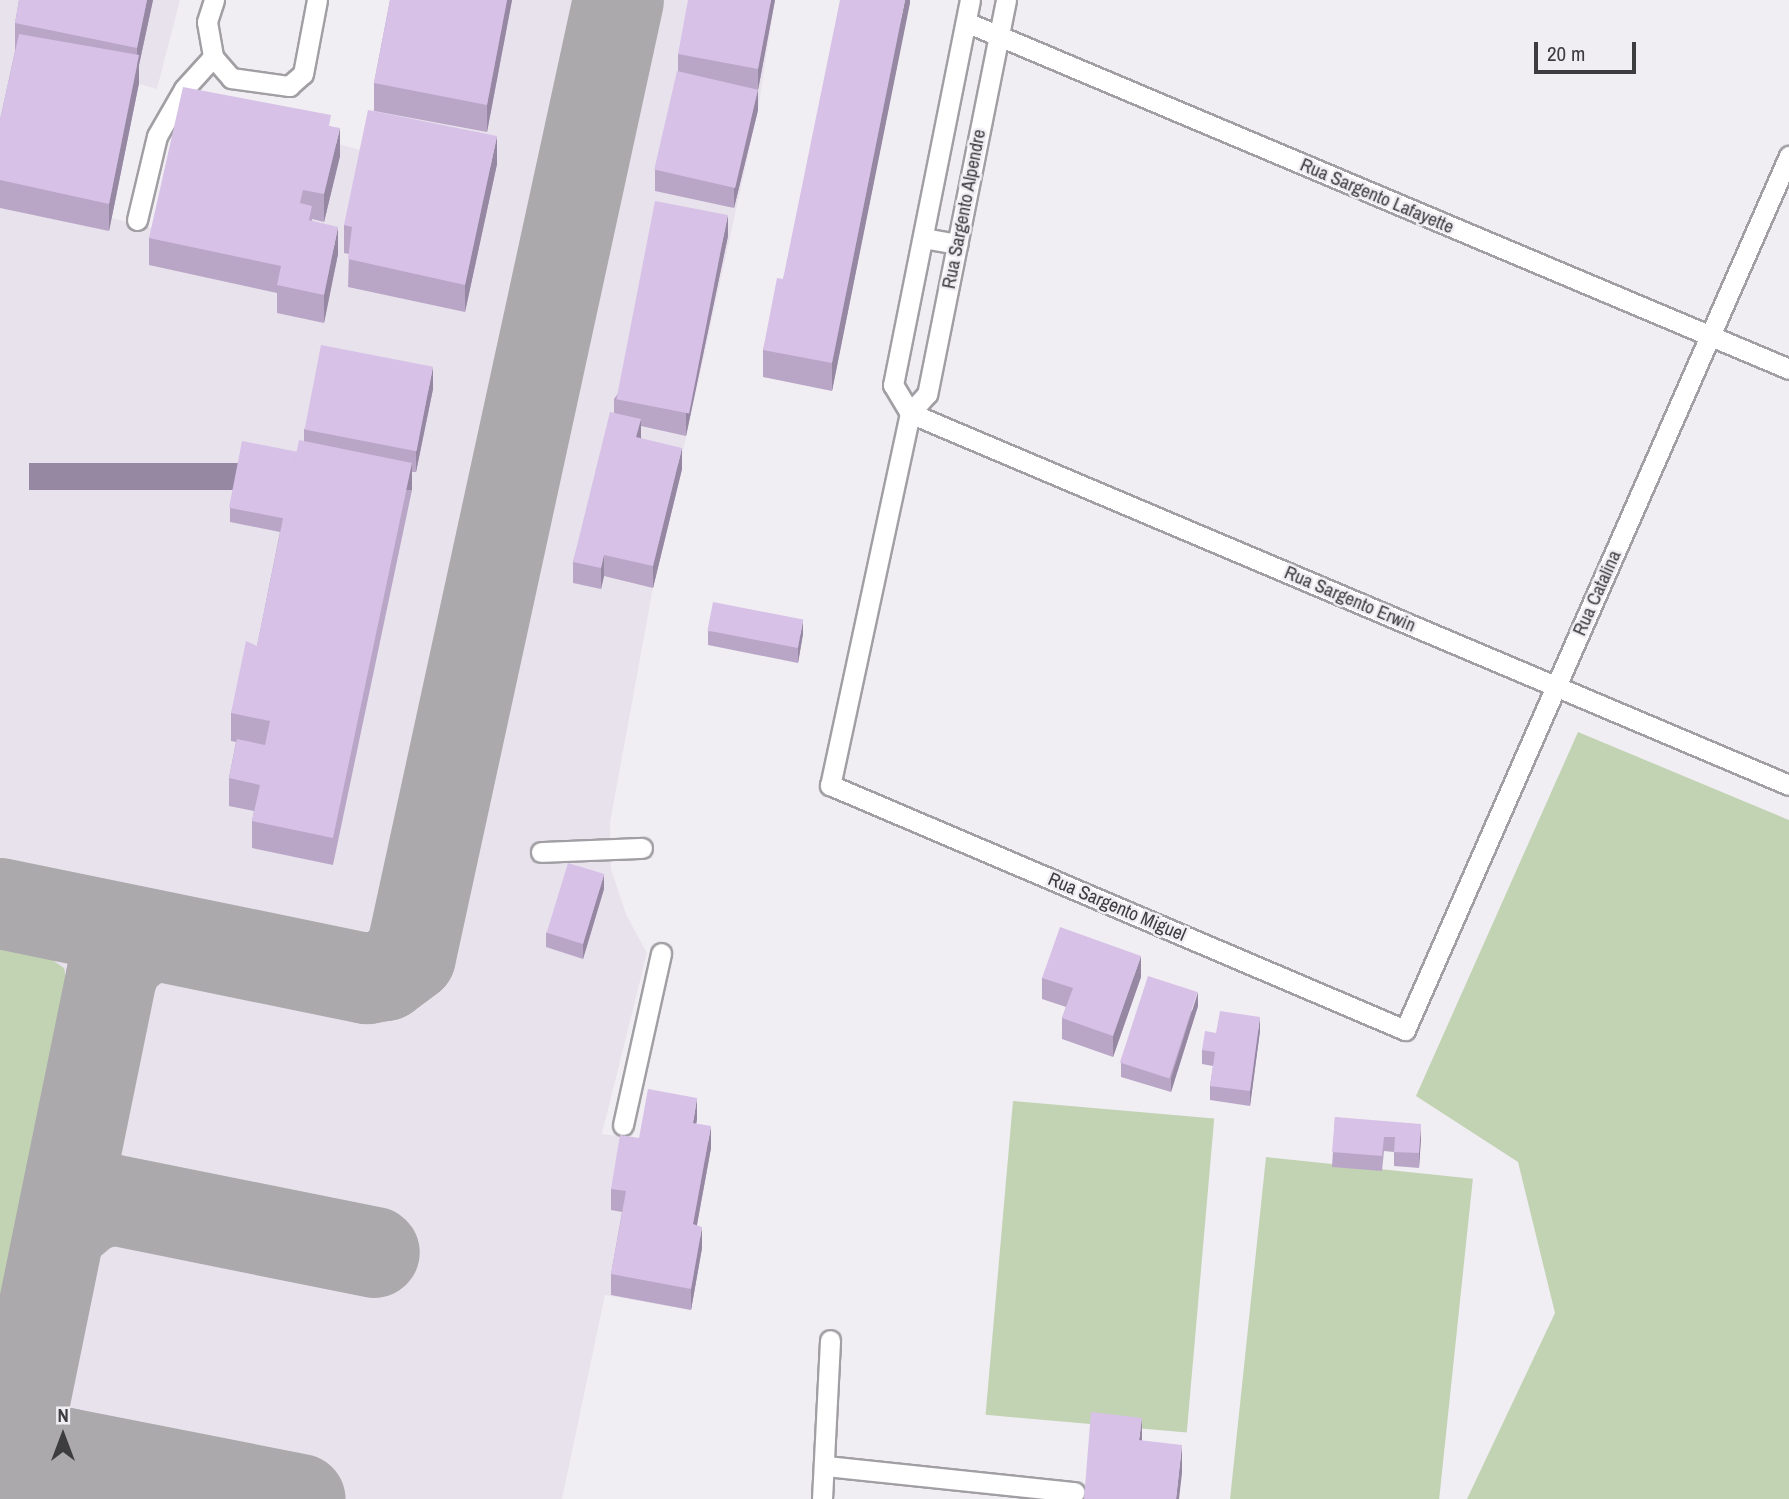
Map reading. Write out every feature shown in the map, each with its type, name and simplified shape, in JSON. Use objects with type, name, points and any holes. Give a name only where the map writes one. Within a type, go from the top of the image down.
[{"type":"lane","points":[[214,0],[207,22],[213,57],[231,78],[289,86],[303,74],[317,0]]},
{"type":"lane","name":"Rua Sargento Alpendre","points":[[910,413],[893,385],[970,0]]},
{"type":"lane","name":"Rua Sargento Alpendre","points":[[830,785],[910,413],[927,394],[1006,0]]},
{"type":"lane","name":"Rua Sargento Lafayette","points":[[966,22],[1789,369]]},
{"type":"lane","points":[[137,220],[158,136],[184,89],[213,57]]},
{"type":"lane","name":"Rua Catalina","points":[[1405,1030],[1789,156]]},
{"type":"lane","points":[[923,237],[957,244]]},
{"type":"lane","name":"Rua Sargento Erwin","points":[[910,413],[1789,785]]},
{"type":"lane","name":"Rua Sargento Miguel","points":[[830,785],[1405,1030]]},
{"type":"lane","points":[[541,852],[642,848]]},
{"type":"lane","points":[[623,1125],[661,953]]},
{"type":"lane","points":[[822,1499],[826,1466],[830,1340]]},
{"type":"lane","points":[[826,1466],[1075,1492]]},
{"type":"shaded area","points":[[0,0],[180,0],[157,89],[139,84],[112,218],[157,229],[331,142],[365,151],[396,0],[775,0],[758,110],[653,588],[610,823],[611,869],[626,914],[647,953],[602,1134],[643,1139],[697,1119],[693,1144],[711,1148],[693,1245],[702,1248],[691,1310],[605,1295],[562,1499],[0,1499]]},
{"type":"green space","points":[[1578,732],[1789,820],[1789,1499],[1467,1499],[1555,1313],[1518,1162],[1416,1096]]},
{"type":"green space","points":[[0,942],[38,950],[64,968],[73,1014],[0,1370]]},
{"type":"green space","points":[[1013,1101],[1214,1119],[1187,1432],[986,1415]]},
{"type":"green space","points":[[1266,1157],[1473,1179],[1439,1499],[1230,1499]]},
{"type":"building","points":[[19,0],[147,0],[137,48],[15,23]]},
{"type":"building","points":[[390,0],[507,0],[487,105],[374,83]]},
{"type":"building","points":[[688,0],[771,0],[758,69],[678,54]]},
{"type":"building","points":[[840,0],[905,0],[832,363],[763,350],[777,278],[783,279]]},
{"type":"building","points":[[19,34],[139,55],[109,204],[0,180],[0,120]]},
{"type":"building","points":[[677,71],[758,90],[735,188],[654,169]]},
{"type":"building","points":[[183,87],[331,115],[329,126],[340,128],[324,194],[303,190],[300,203],[312,206],[309,220],[338,227],[324,295],[277,285],[281,266],[149,238]]},
{"type":"building","points":[[368,110],[497,136],[465,285],[348,259],[352,227],[344,225]]},
{"type":"building","points":[[655,201],[728,215],[689,413],[616,399]]},
{"type":"building","points":[[321,345],[433,367],[416,451],[305,429]]},
{"type":"building","points":[[610,412],[641,419],[636,437],[682,448],[653,566],[604,555],[601,568],[573,562]]},
{"type":"building","points":[[299,440],[412,463],[333,838],[252,821],[260,785],[229,778],[237,739],[265,745],[270,721],[231,713],[246,641],[257,646]]},
{"type":"building","points":[[242,441],[297,452],[284,518],[229,508]]},
{"type":"building","points":[[713,602],[803,620],[798,648],[707,630]]},
{"type":"building","points":[[568,863],[604,874],[583,944],[547,933]]},
{"type":"building","points":[[1060,927],[1141,956],[1113,1036],[1062,1018],[1073,988],[1042,978]]},
{"type":"building","points":[[1148,976],[1197,992],[1169,1079],[1120,1063]]},
{"type":"building","points":[[1220,1011],[1260,1017],[1250,1091],[1210,1086],[1215,1052],[1202,1050],[1205,1031],[1216,1033]]},
{"type":"building","points":[[648,1089],[697,1098],[693,1123],[711,1126],[693,1224],[702,1227],[691,1289],[611,1274],[626,1191],[611,1189],[620,1135],[639,1138]]},
{"type":"building","points":[[1335,1117],[1421,1124],[1419,1153],[1394,1152],[1395,1137],[1384,1137],[1382,1156],[1332,1152]]},
{"type":"building","points":[[1091,1412],[1142,1418],[1139,1440],[1182,1445],[1176,1499],[1084,1499]]},
{"type":"taxiway","points":[[0,903],[366,978],[385,975],[410,956],[618,0]]},
{"type":"taxiway","points":[[4,1499],[111,976],[119,957],[149,934]]},
{"type":"taxiway","points":[[61,1229],[87,1207],[111,1199],[374,1252]]},
{"type":"taxiway","points":[[7,1482],[36,1457],[66,1453],[300,1499]]}]
